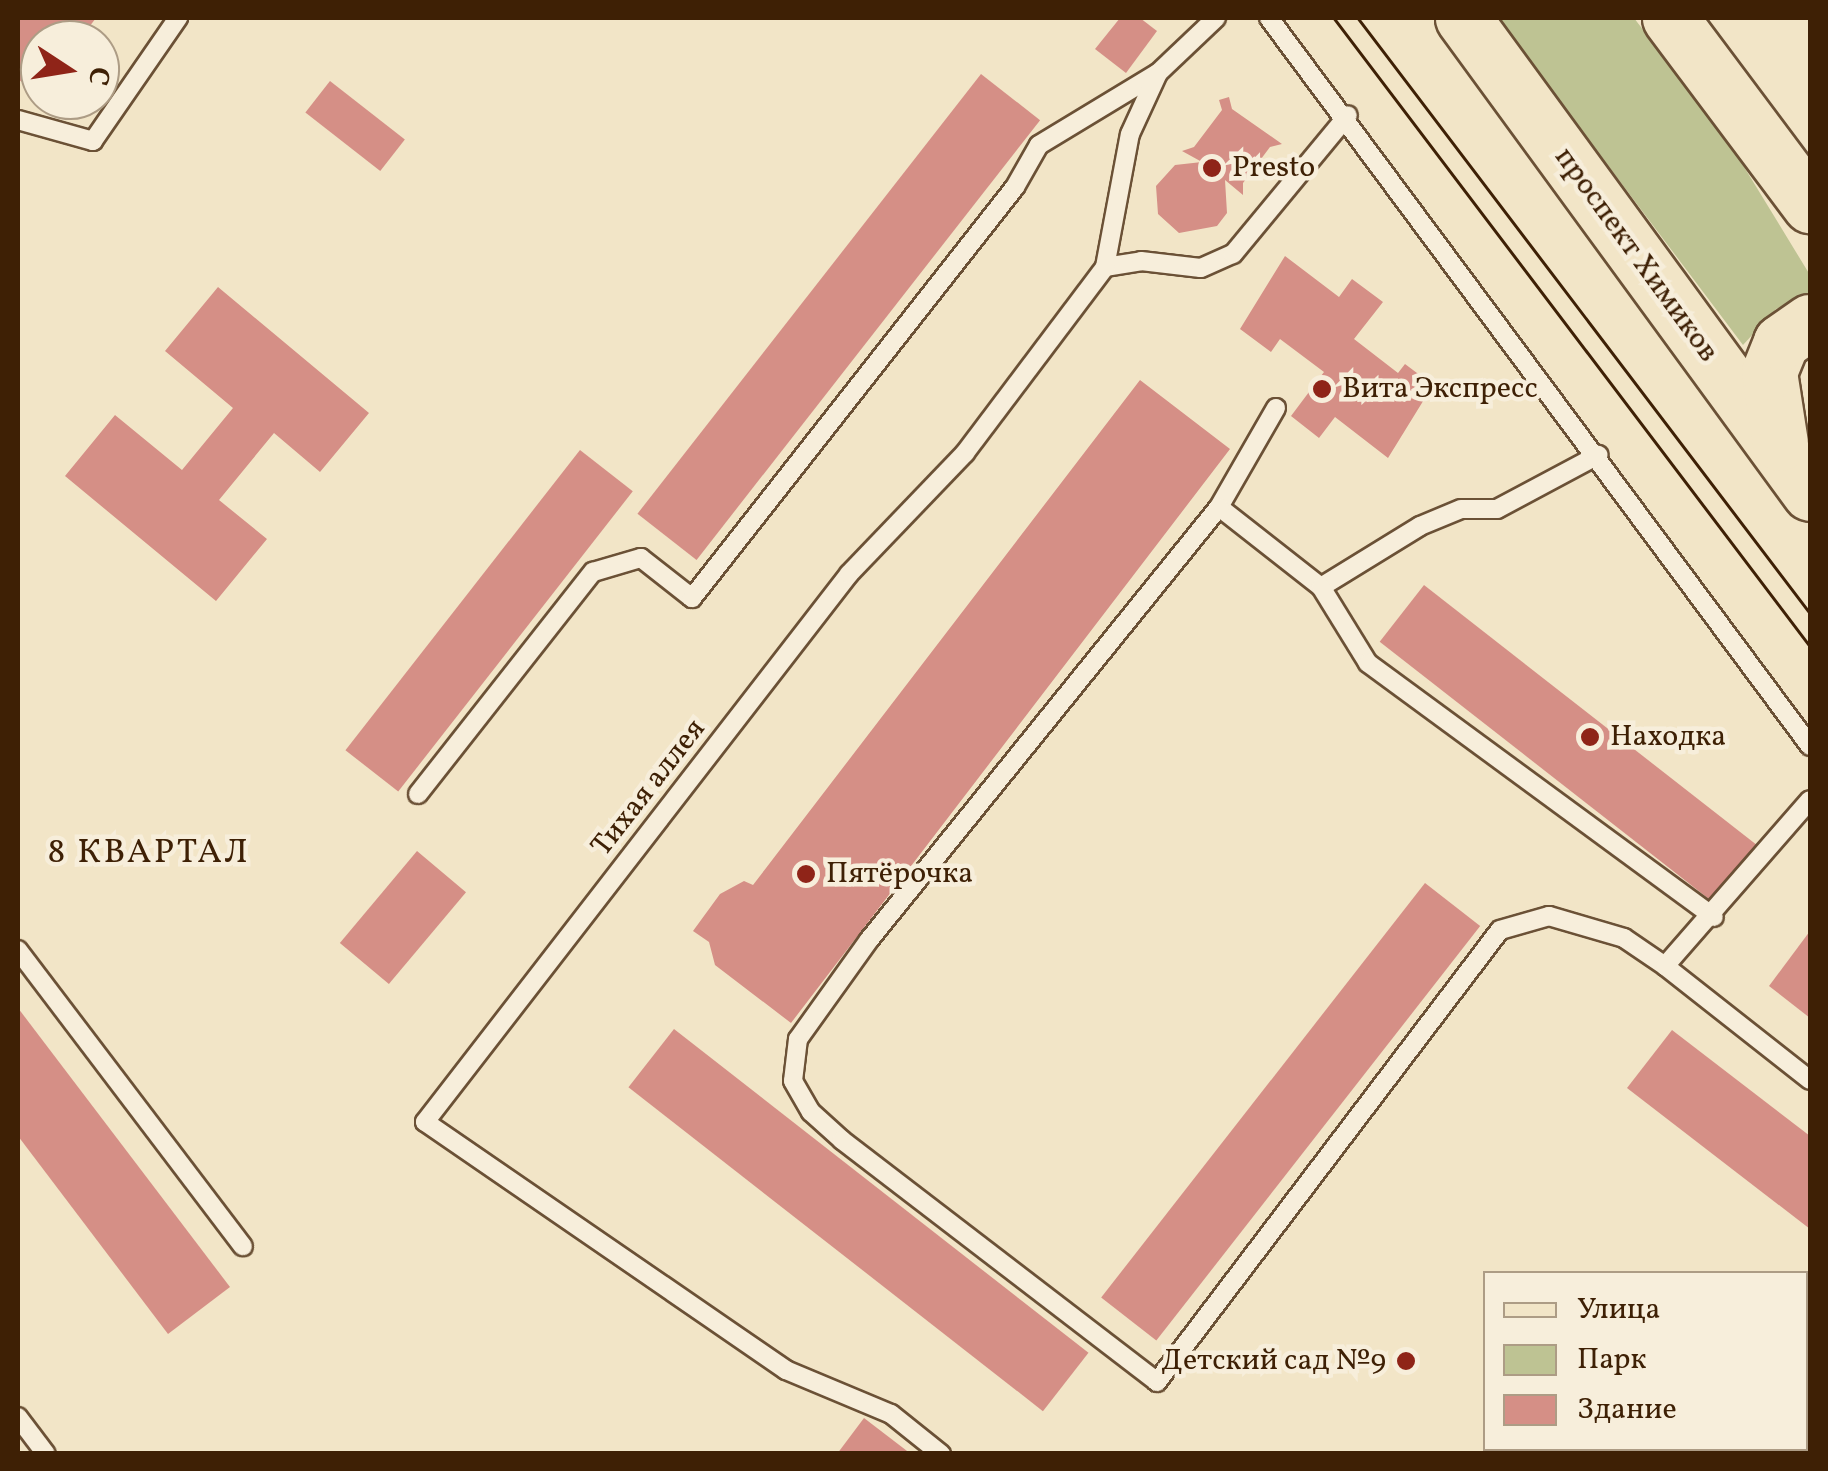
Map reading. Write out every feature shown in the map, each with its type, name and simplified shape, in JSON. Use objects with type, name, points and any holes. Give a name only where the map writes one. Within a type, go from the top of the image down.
[{"type":"main road","name":"проспект Химиков","points":[[1462,18],[1797,474]]},
{"type":"main road","points":[[1670,18],[1810,205]]},
{"type":"main road","points":[[1797,474],[1766,396],[1769,372],[1781,342],[1810,322]]},
{"type":"lane","points":[[18,120],[93,142],[178,18]]},
{"type":"lane","points":[[418,794],[593,572],[641,558],[692,598],[1016,187],[1039,145],[1158,73],[1216,18]]},
{"type":"lane","points":[[1269,18],[1348,115],[1810,746]]},
{"type":"lane","name":"Тихая аллея","points":[[941,1454],[890,1414],[834,1396],[508,1185],[424,1122],[849,574],[965,452],[1105,267],[1130,134],[1158,73]]},
{"type":"lane","points":[[1105,267],[1141,261],[1201,268],[1233,254],[1348,115]]},
{"type":"lane","points":[[1276,408],[1219,506],[798,1038],[793,1081],[811,1112],[1157,1382],[1500,930],[1549,916],[1624,938],[1810,1080]]},
{"type":"lane","points":[[1321,587],[1420,526],[1461,509],[1497,510],[1598,455]]},
{"type":"lane","points":[[1219,506],[1321,587],[1368,663],[1714,917]]},
{"type":"lane","points":[[1664,966],[1714,917],[1810,800]]},
{"type":"lane","points":[[18,950],[243,1246]]},
{"type":"lane","points":[[18,1417],[46,1454]]},
{"type":"green space","points":[[1497,18],[1634,18],[1727,139],[1810,275],[1810,294],[1776,309],[1743,345]]},
{"type":"building","points":[[18,18],[96,18],[20,20],[18,79]]},
{"type":"building","points":[[1120,18],[1140,18],[1157,31],[1126,73],[1095,49]]},
{"type":"building","points":[[981,74],[1040,120],[697,560],[637,514]]},
{"type":"building","points":[[330,81],[405,139],[380,171],[305,113]]},
{"type":"building","name":"Presto","points":[[1229,97],[1232,109],[1282,144],[1270,147],[1243,183],[1243,195],[1225,180],[1227,213],[1217,226],[1179,233],[1158,214],[1156,186],[1175,165],[1202,162],[1182,151],[1194,147],[1222,110],[1219,100]]},
{"type":"building","points":[[1285,256],[1339,297],[1352,279],[1383,302],[1354,339],[1398,373],[1405,364],[1433,385],[1388,458],[1335,417],[1319,438],[1291,416],[1324,372],[1280,339],[1271,352],[1240,329]]},
{"type":"building","points":[[218,287],[369,413],[320,472],[274,433],[219,500],[267,539],[216,601],[65,476],[115,415],[182,470],[233,408],[165,351]]},
{"type":"building","points":[[1140,380],[1230,449],[791,1023],[715,965],[709,942],[693,931],[720,894],[744,881],[753,885]]},
{"type":"building","points":[[580,450],[633,491],[398,791],[345,750]]},
{"type":"building","points":[[1424,585],[1758,846],[1714,903],[1380,642]]},
{"type":"building","points":[[417,851],[466,892],[389,984],[340,943]]},
{"type":"building","points":[[1425,883],[1480,926],[1156,1341],[1101,1297]]},
{"type":"building","points":[[1810,931],[1810,1018],[1769,986]]},
{"type":"building","points":[[18,1008],[230,1287],[168,1334],[18,1136]]},
{"type":"building","points":[[674,1029],[1088,1353],[1043,1411],[628,1087]]},
{"type":"building","points":[[1672,1030],[1810,1136],[1810,1229],[1627,1088]]},
{"type":"building","points":[[864,1418],[911,1454],[837,1454]]},
{"type":"tram line","points":[[1334,18],[1810,646]]},
{"type":"tram line","points":[[1358,18],[1810,613]]},
{"type":"place","name":"Presto","points":[[1212,168]]},
{"type":"place","name":"Вита Экспресс","points":[[1322,389]]},
{"type":"place","name":"Находка","points":[[1590,737]]},
{"type":"place","name":"Пятёрочка","points":[[806,874]]},
{"type":"place","name":"Детский сад №9","points":[[1406,1361]]},
{"type":"district","name":"8 КВАРТАЛ","points":[[149,853]]}]
